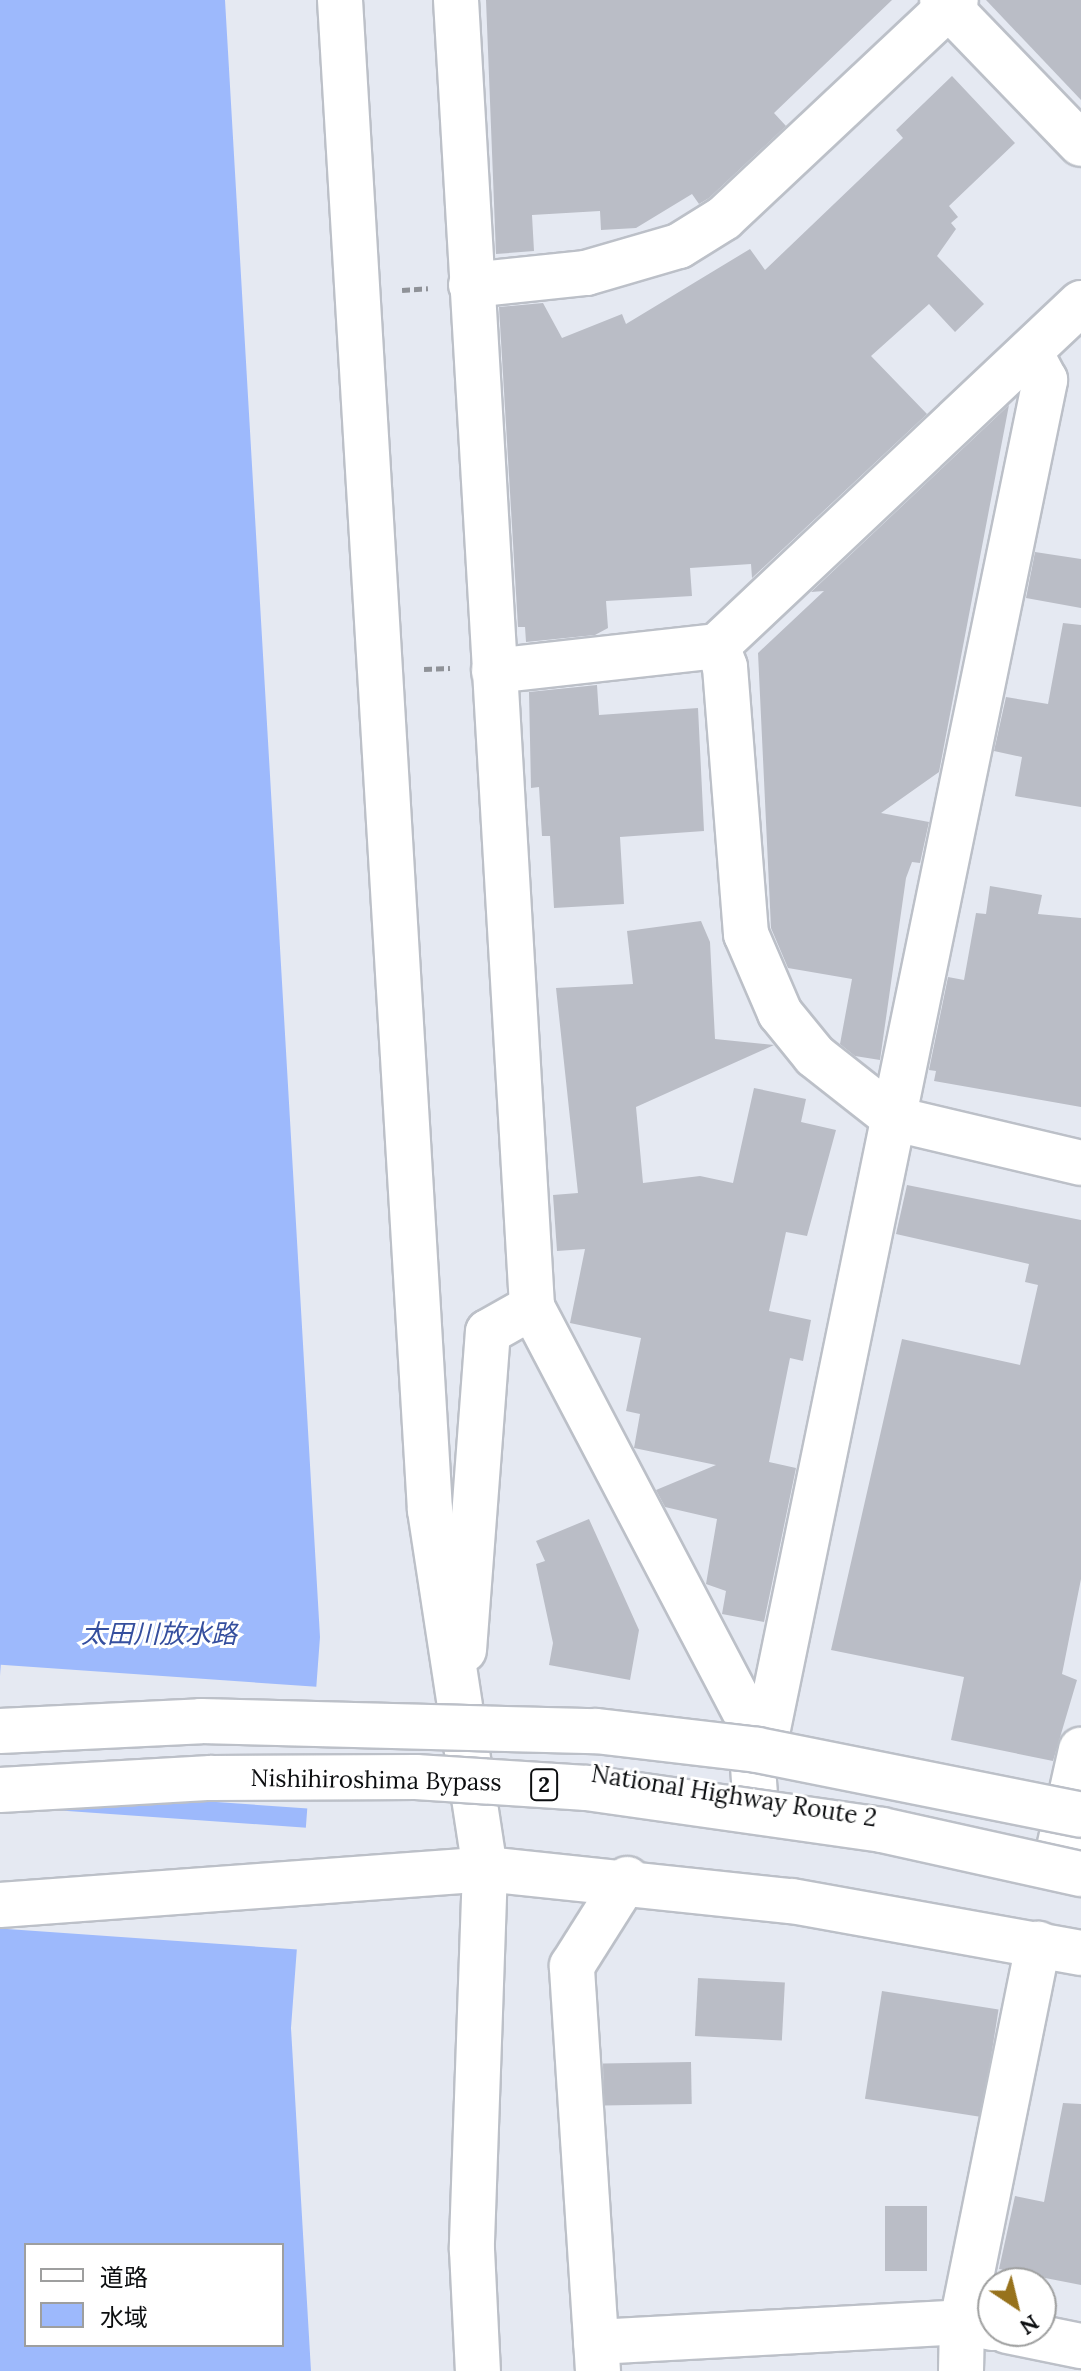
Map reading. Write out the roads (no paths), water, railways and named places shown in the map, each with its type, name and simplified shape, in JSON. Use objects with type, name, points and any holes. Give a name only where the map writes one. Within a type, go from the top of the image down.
[{"type":"main road","points":[[340,0],[430,1510],[485,1869],[472,2250],[478,2371]]},
{"type":"main road","points":[[456,0],[456,286],[479,669],[532,1307],[750,1722],[755,1796]]},
{"type":"main road","points":[[456,286],[586,273],[679,246],[724,218],[949,3],[1081,144]]},
{"type":"main road","points":[[479,669],[717,646],[1081,303]]},
{"type":"main road","points":[[755,1796],[1045,380],[1030,352]]},
{"type":"main road","points":[[717,646],[725,667],[746,934],[756,967],[815,1056],[895,1119],[1081,1163]]},
{"type":"main road","points":[[458,1688],[473,1595],[488,1332],[532,1307]]},
{"type":"main road","points":[[0,1731],[201,1721],[596,1731],[773,1752],[1081,1815]]},
{"type":"main road","points":[[1073,1865],[1081,1750]]},
{"type":"main road","name":"National Highway Route 2","points":[[0,1778],[390,1760],[467,1764],[755,1796],[1073,1865]]},
{"type":"main road","name":"Nishihiroshima Bypass","points":[[0,1790],[258,1778],[587,1788],[882,1830],[1073,1865]]},
{"type":"main road","points":[[0,1905],[406,1870],[485,1869],[627,1879],[1081,1953]]},
{"type":"main road","points":[[627,1879],[572,1966],[597,2356],[977,2325],[961,2371]]},
{"type":"main road","points":[[986,2267],[1038,1944]]},
{"type":"main road","points":[[1057,2341],[1081,2346]]},
{"type":"water","name":"太田川放水路","points":[[0,0],[225,0],[320,1637],[291,2028],[311,2371],[0,2371]]}]
